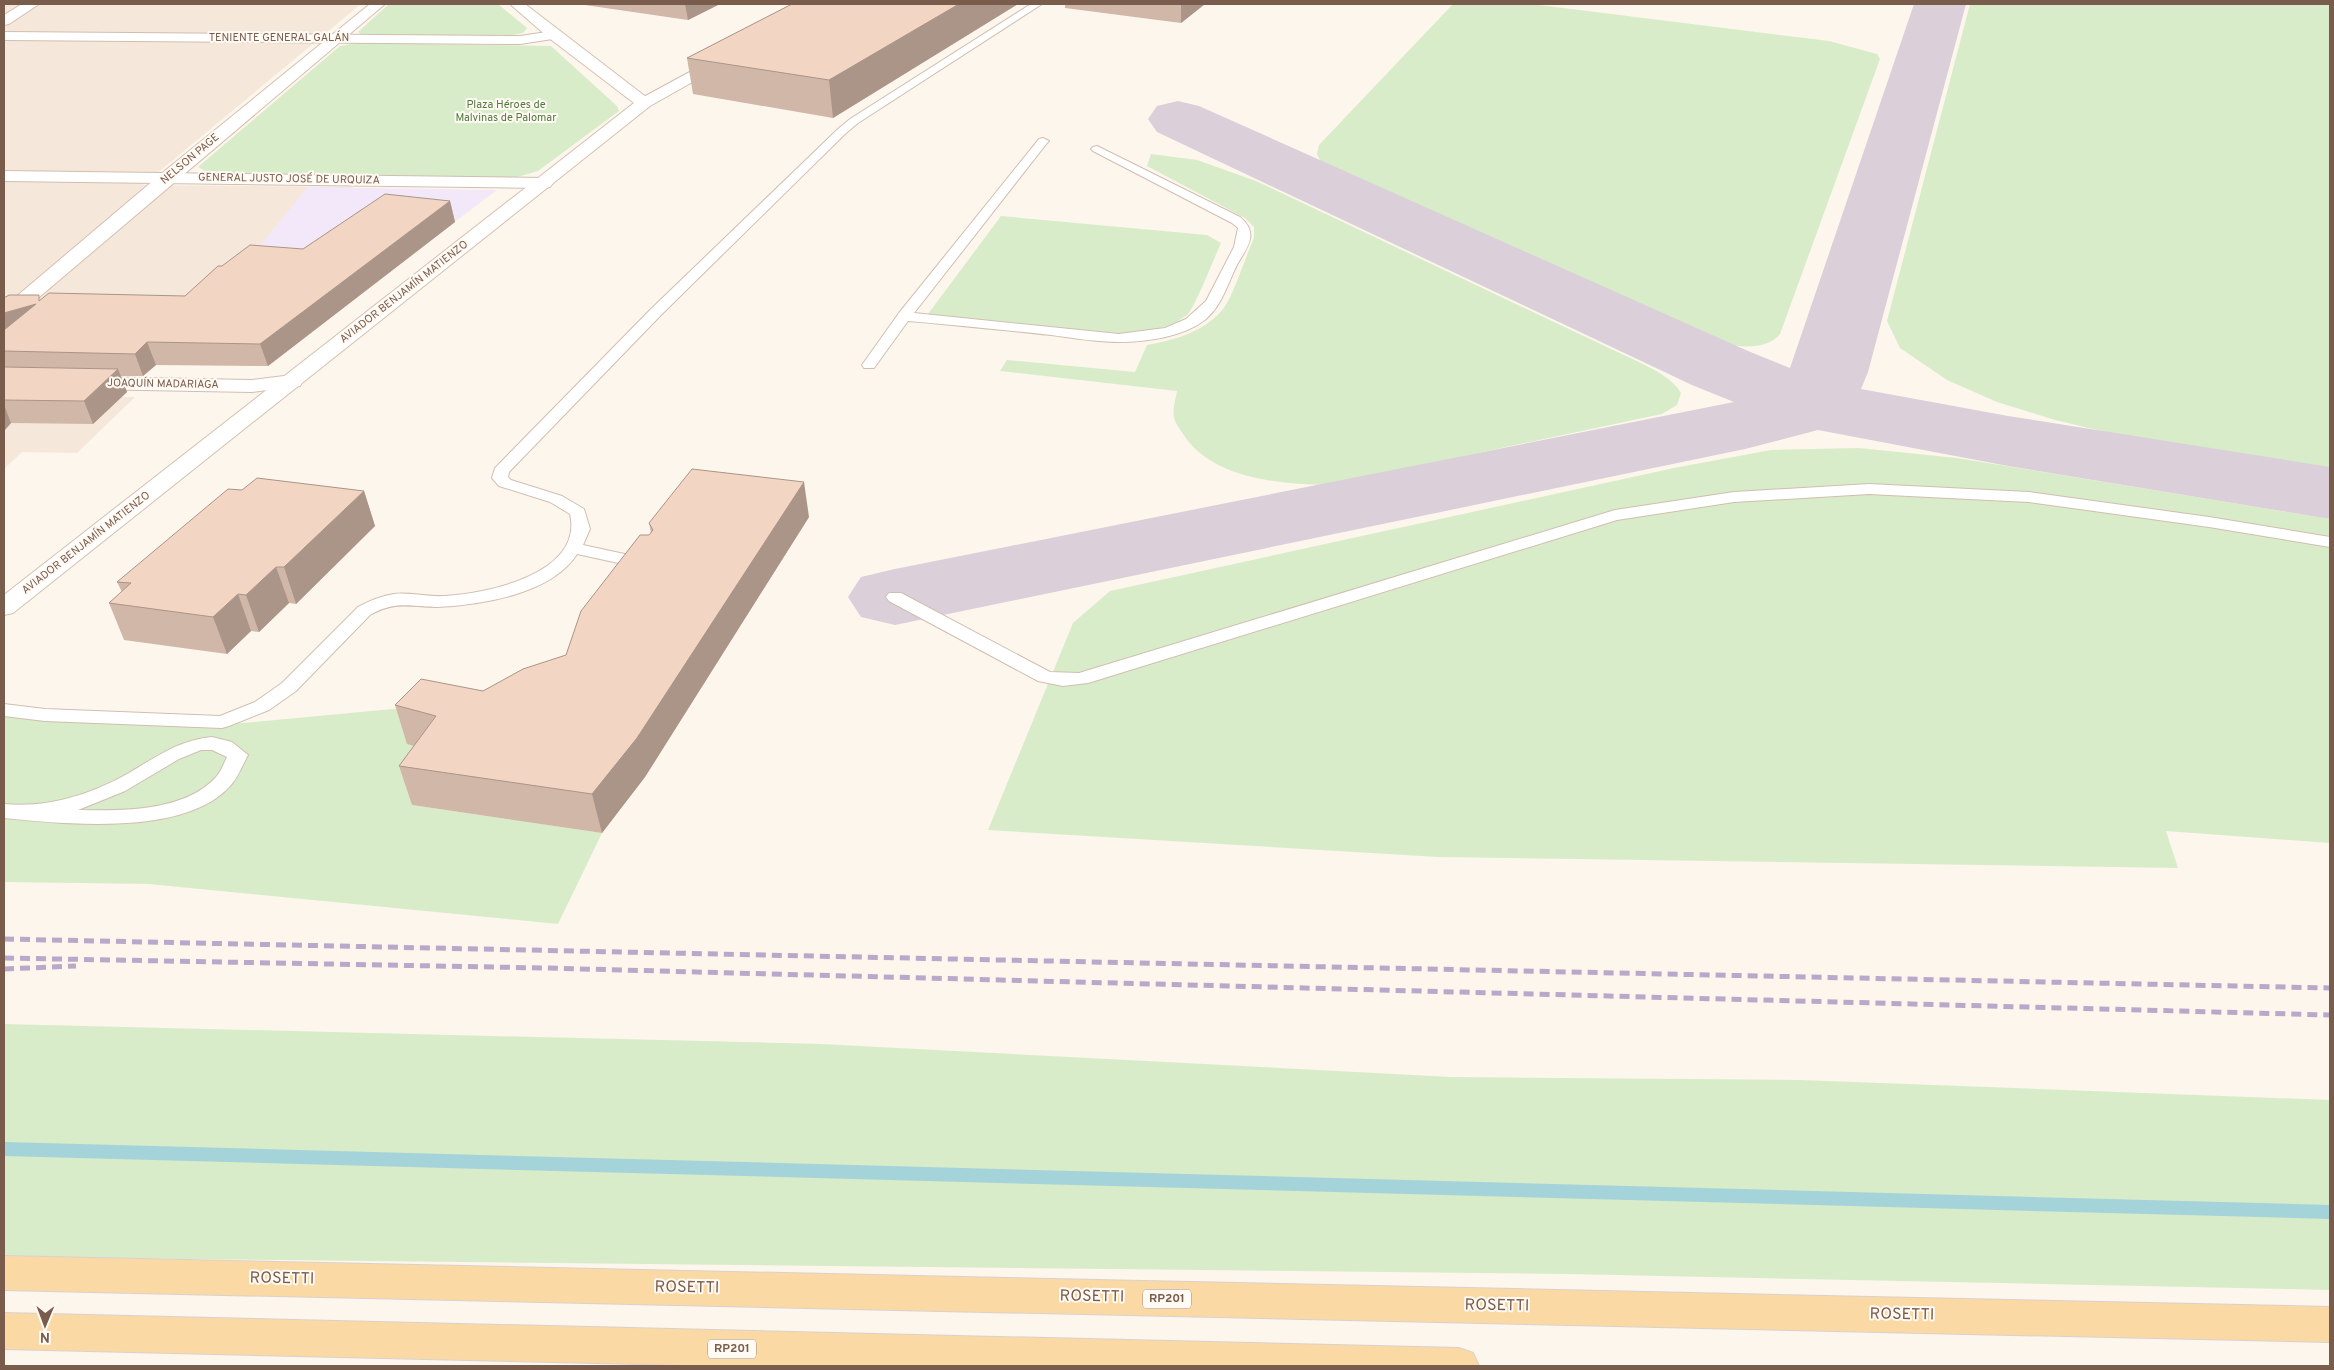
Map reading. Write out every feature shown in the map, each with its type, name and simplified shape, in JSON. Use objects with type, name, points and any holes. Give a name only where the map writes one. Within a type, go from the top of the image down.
[{"type":"main road","name":"ROSETTI","points":[[4,1273],[2330,1325]]},
{"type":"main road","name":"RP201","points":[[4,1331],[1459,1366]]},
{"type":"street","points":[[4,21],[32,4]]},
{"type":"street","name":"NELSON PAGE","points":[[4,317],[167,178],[378,4]]},
{"type":"street","points":[[517,4],[554,35],[644,103]]},
{"type":"street","name":"TENIENTE GENERAL GALÁN","points":[[4,36],[520,40],[554,35]]},
{"type":"street","name":"AVIADOR BENJAMÍN MATIENZO","points":[[4,607],[644,103],[738,51]]},
{"type":"street","name":"GENERAL JUSTO JOSÉ DE URQUIZA","points":[[4,176],[544,183]]},
{"type":"street","name":"JOAQUÍN MADARIAGA","points":[[63,382],[252,386],[292,381]]},
{"type":"lane","points":[[4,710],[46,715],[222,722],[262,706],[289,686],[364,611],[378,602],[393,598],[444,601],[487,596],[540,579],[564,562],[574,548],[581,532],[578,512],[556,500],[505,483],[500,478],[501,471],[656,312],[842,131],[1037,4]]},
{"type":"lane","points":[[869,365],[904,316],[1043,141]]},
{"type":"lane","points":[[904,316],[1119,338],[1150,335],[1173,330],[1191,322],[1209,308],[1243,241],[1244,227],[1236,220],[1097,149]]},
{"type":"lane","points":[[895,597],[1045,677],[1063,680],[1091,676],[1615,515],[1734,497],[1869,489],[2029,497],[2209,522],[2330,542]]},
{"type":"lane","points":[[574,548],[650,565]]},
{"type":"lane","points":[[212,744],[228,746],[238,756],[234,769],[222,784],[206,797],[177,809],[125,816],[64,816],[13,812],[84,801],[134,778],[168,757],[194,745],[212,744]]},
{"type":"shaded area","points":[[4,4],[361,4],[143,185],[353,187],[199,311],[4,311]]},
{"type":"shaded area","points":[[308,187],[497,190],[351,300],[225,288]]},
{"type":"shaded area","points":[[4,396],[135,397],[77,453],[22,452],[4,469]]},
{"type":"green space","points":[[389,4],[498,4],[527,28],[523,33],[506,36],[370,35],[358,32]]},
{"type":"green space","points":[[1453,4],[1531,4],[1829,41],[1877,54],[1880,59],[1780,334],[1773,340],[1755,346],[1734,346],[1705,340],[1343,181],[1321,162],[1317,154],[1319,145]]},
{"type":"green space","points":[[1970,4],[2330,4],[2330,468],[2114,434],[2055,420],[1997,402],[1947,380],[1900,348],[1887,321]]},
{"type":"green space","name":"Plaza Héroes de Malvinas de Palomar","points":[[357,43],[551,46],[617,106],[619,111],[538,171],[514,178],[209,173],[198,167],[340,46]]},
{"type":"green space","points":[[1151,154],[1197,160],[1256,181],[1645,365],[1674,384],[1681,393],[1677,405],[1662,414],[1327,485],[1288,483],[1248,476],[1229,470],[1211,461],[1196,449],[1175,421],[1173,410],[1177,391],[1000,371],[1007,360],[1135,372],[1147,345],[1168,341],[1198,329],[1207,324],[1227,304],[1254,238],[1254,227],[1245,218],[1147,166]]},
{"type":"green space","points":[[1001,216],[1207,235],[1221,243],[1200,292],[1188,314],[1174,323],[1142,332],[1126,334],[928,314]]},
{"type":"green space","points":[[1859,448],[1957,458],[2330,519],[2330,843],[2166,831],[2178,868],[1438,857],[988,830],[1073,623],[1110,591],[1674,468],[1771,450]]},
{"type":"green space","points":[[698,504],[590,648],[575,692],[533,706],[493,729],[433,717],[407,743],[447,755],[412,805],[602,833],[558,924],[149,884],[4,882],[4,715],[35,719],[200,727],[446,704],[523,703]]},
{"type":"green space","points":[[4,1024],[821,1044],[1451,1077],[1800,1080],[2330,1100],[2330,1290],[1566,1274],[4,1257]]},
{"type":"building","points":[[792,4],[959,4],[829,80],[687,58]]},
{"type":"building","points":[[385,194],[450,201],[260,344],[147,342],[135,354],[4,351],[4,330],[36,304],[4,313],[4,298],[9,295],[39,295],[39,301],[49,293],[185,296],[218,266],[222,266],[250,245],[303,249]]},
{"type":"building","points":[[4,367],[118,369],[84,401],[4,400]]},
{"type":"building","points":[[692,469],[804,482],[637,738],[592,794],[399,766],[436,716],[395,705],[421,679],[483,691],[523,669],[566,655],[581,611],[640,535],[649,535],[653,530],[649,523]]},
{"type":"building","points":[[257,478],[364,491],[284,567],[276,567],[246,595],[238,594],[213,617],[109,603],[131,583],[117,582],[228,489],[242,490]]},
{"type":"waterway","points":[[4,1149],[2330,1212]]},
{"type":"taxiway","points":[[1807,403],[1822,388],[1827,377],[1940,4]]},
{"type":"taxiway","points":[[1178,119],[1720,368],[1807,403]]},
{"type":"taxiway","points":[[895,597],[1745,425],[1790,413],[1807,403]]},
{"type":"taxiway","points":[[1807,403],[2008,441],[2330,493]]},
{"type":"railway","points":[[4,939],[2330,988]]},
{"type":"railway","points":[[4,958],[545,968],[2330,1015]]},
{"type":"railway","points":[[4,969],[76,966]]}]
